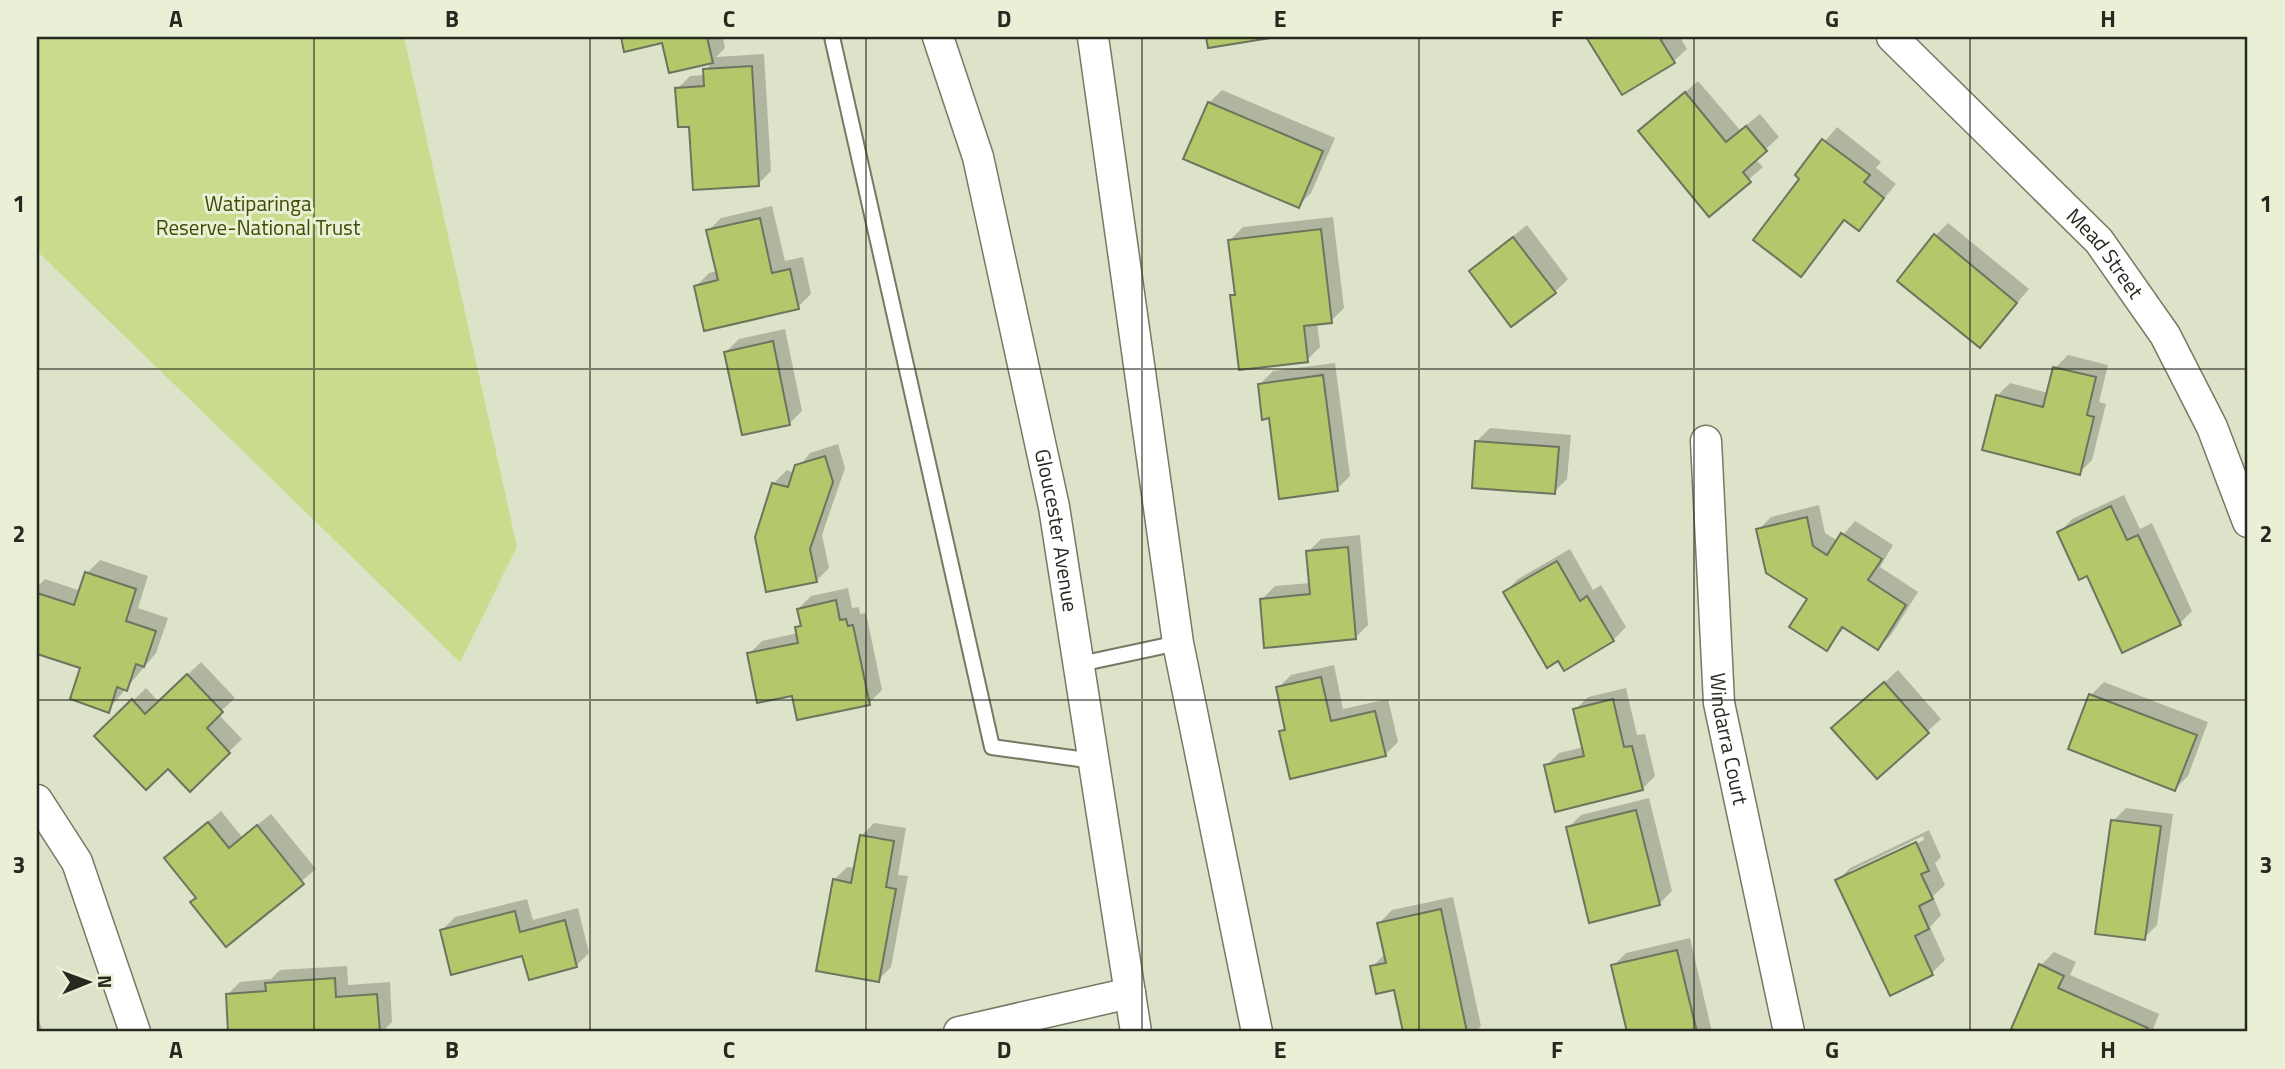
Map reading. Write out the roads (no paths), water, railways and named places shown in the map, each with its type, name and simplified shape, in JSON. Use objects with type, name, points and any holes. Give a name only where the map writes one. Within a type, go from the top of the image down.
[{"type":"street","name":"Gloucester Avenue","points":[[939,37],[978,158],[1054,507],[1136,1032]]},
{"type":"street","points":[[1093,37],[1178,643],[1257,1032]]},
{"type":"street","name":"Mead Street","points":[[1892,37],[2099,241],[2165,335],[2212,427],[2248,522]]},
{"type":"street","name":"Windarra Court","points":[[1706,441],[1719,703],[1789,1032]]},
{"type":"street","points":[[37,800],[77,862],[135,1032]]},
{"type":"street","points":[[959,1032],[1130,993]]},
{"type":"lane","points":[[832,37],[992,747],[1094,761]]},
{"type":"lane","points":[[1080,664],[1178,643]]},
{"type":"park label","name":"Watiparinga Reserve-National Trust","points":[[258,216]]}]
